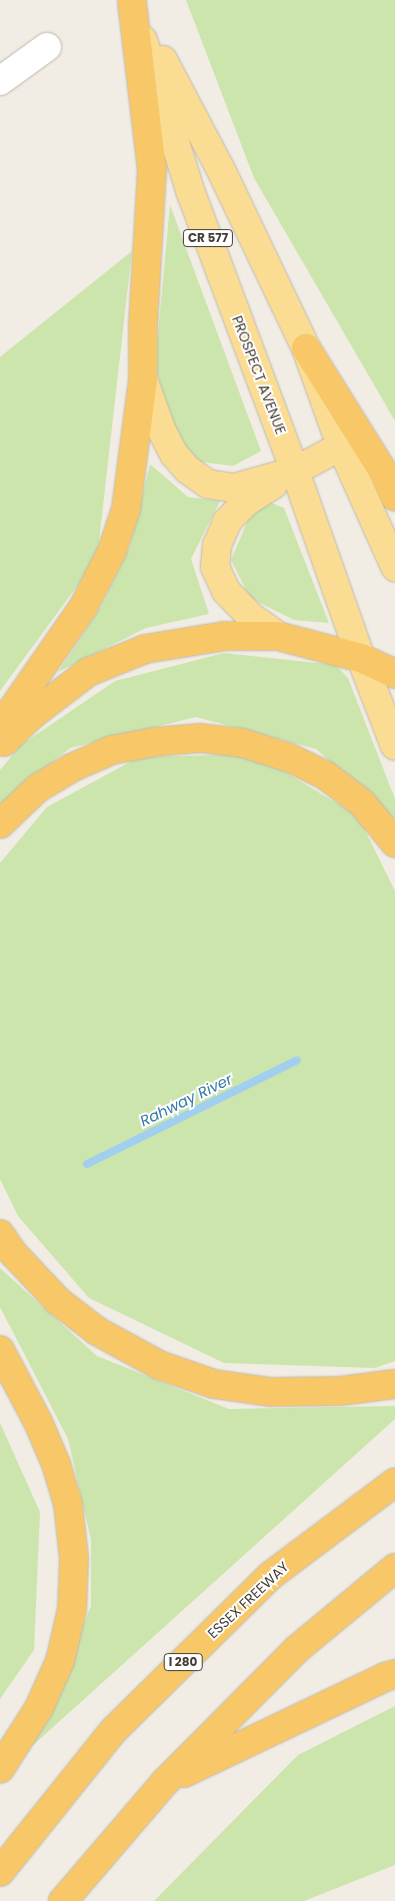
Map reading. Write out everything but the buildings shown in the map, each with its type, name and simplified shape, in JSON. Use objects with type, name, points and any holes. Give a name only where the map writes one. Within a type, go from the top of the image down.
[{"type":"highway","points":[[0,727],[84,606],[112,551],[126,509],[143,379],[143,324],[152,170],[132,1]]},
{"type":"highway","points":[[306,348],[384,473],[395,497]]},
{"type":"highway","points":[[0,745],[32,715],[88,672],[145,649],[224,636],[278,636],[361,658],[395,674]]},
{"type":"highway","points":[[0,824],[38,788],[71,768],[112,750],[154,742],[200,738],[243,742],[290,758],[324,775],[362,803],[395,843]]},
{"type":"highway","points":[[0,1234],[13,1253],[58,1301],[98,1331],[159,1366],[214,1384],[271,1392],[340,1391],[395,1384]]},
{"type":"highway","points":[[0,1350],[38,1422],[56,1464],[68,1504],[74,1558],[72,1609],[60,1661],[39,1708],[0,1769]]},
{"type":"highway","name":"ESSEX FREEWAY","points":[[0,1872],[112,1731],[270,1576],[395,1482]]},
{"type":"highway","points":[[63,1901],[165,1782],[297,1649],[395,1568]]},
{"type":"highway","points":[[165,1782],[385,1676],[395,1674]]},
{"type":"main road","name":"CR 577","points":[[132,1],[222,172],[306,348],[341,446],[395,567]]},
{"type":"main road","name":"PROSPECT AVENUE","points":[[132,1],[191,194],[295,470],[361,658],[395,746]]},
{"type":"main road","points":[[143,379],[161,429],[174,454],[188,470],[208,484],[234,488],[295,470]]},
{"type":"main road","points":[[278,636],[251,617],[226,591],[215,567],[217,545],[227,522],[246,502],[295,470],[341,446]]},
{"type":"street","points":[[0,81],[47,47]]},
{"type":"green space","points":[[186,0],[395,0],[395,421],[254,178]]},
{"type":"green space","points":[[170,205],[261,451],[233,466],[193,461],[171,420],[155,366]]},
{"type":"green space","points":[[132,251],[97,559],[0,691],[0,357]]},
{"type":"green space","points":[[150,464],[188,497],[220,501],[191,559],[209,614],[146,628],[58,672],[101,607],[130,546]]},
{"type":"green space","points":[[267,501],[284,508],[329,623],[294,620],[250,598],[231,560],[248,520]]},
{"type":"green space","points":[[224,653],[336,665],[348,678],[395,799],[395,820],[316,749],[196,717],[70,748],[0,805],[0,770],[21,745],[115,681]]},
{"type":"green space","points":[[255,754],[358,816],[395,891],[395,1361],[375,1368],[224,1363],[89,1298],[18,1216],[0,1179],[0,863],[47,807],[139,757]]},
{"type":"green space","points":[[0,1268],[97,1356],[229,1409],[395,1406],[395,1419],[31,1747],[91,1606],[91,1540],[68,1439],[0,1307]]},
{"type":"green space","points":[[0,1423],[40,1512],[34,1650],[0,1699]]},
{"type":"green space","points":[[395,1706],[395,1865],[304,1901],[154,1901],[298,1755]]},
{"type":"waterway","name":"Rahway River","points":[[87,1164],[297,1060]]}]
